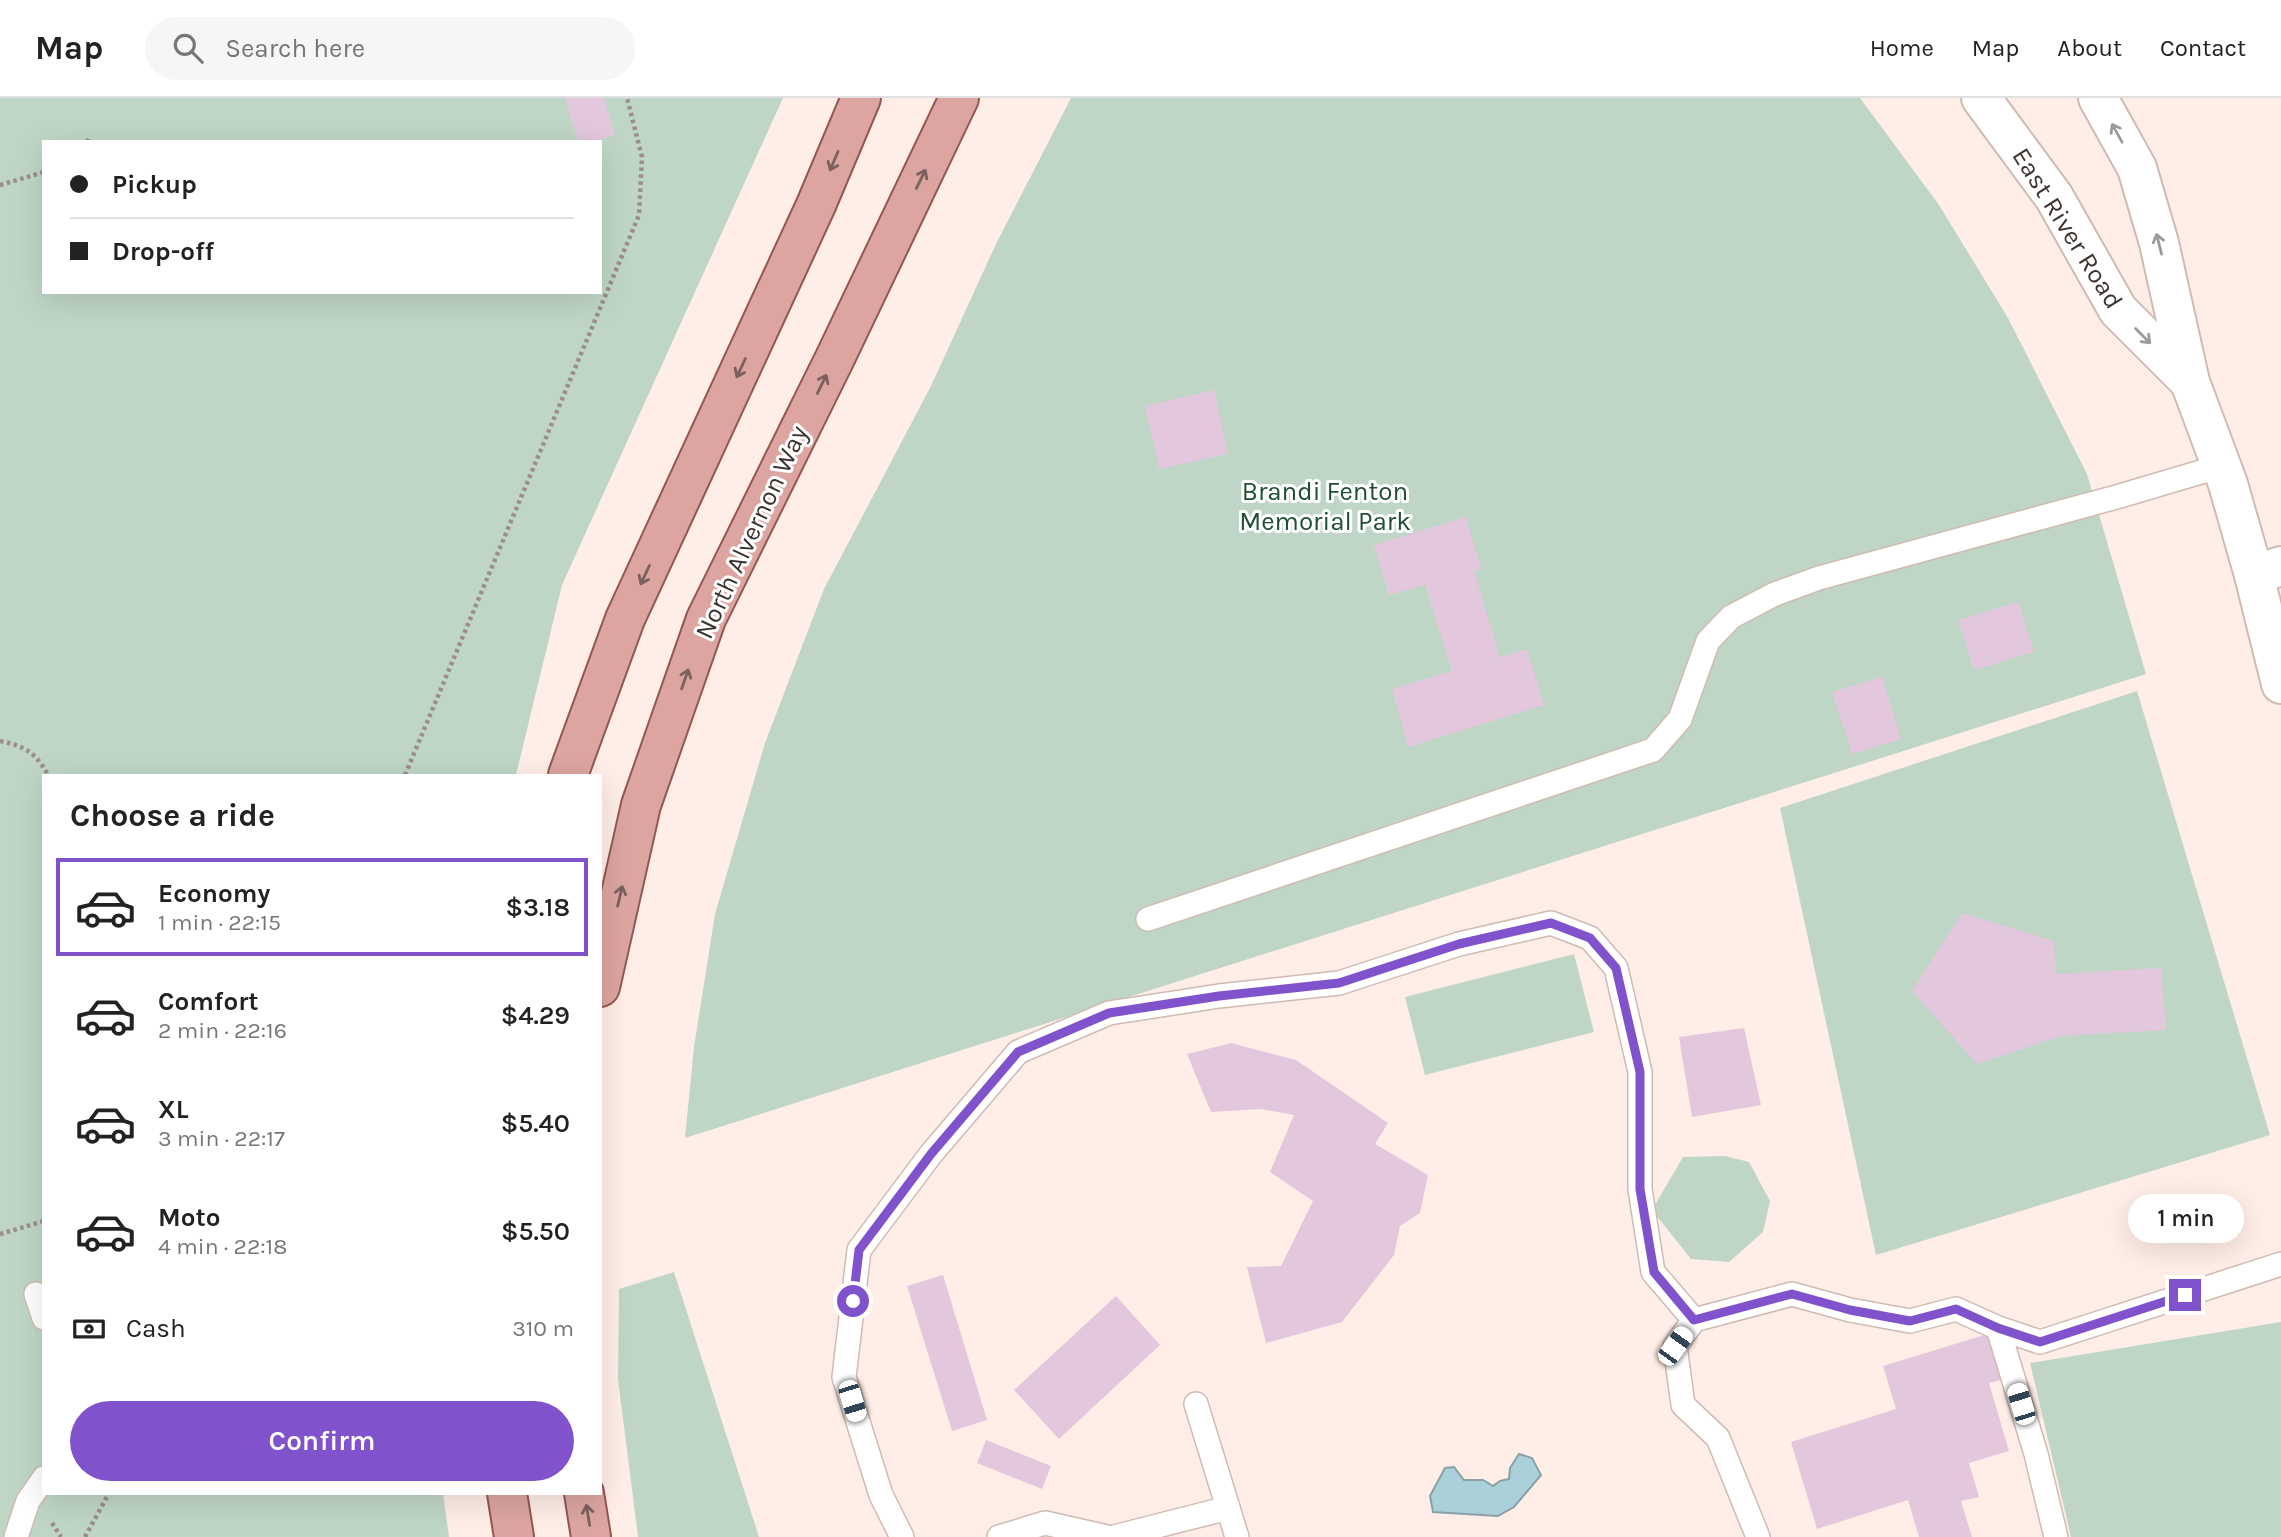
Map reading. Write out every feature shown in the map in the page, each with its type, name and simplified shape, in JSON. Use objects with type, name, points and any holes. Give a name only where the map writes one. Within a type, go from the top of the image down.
[{"type":"main road","points":[[568,774],[625,619],[816,205],[861,98]]},
{"type":"main road","name":"North Alvernon Way","points":[[602,978],[641,805],[706,619],[959,98]]},
{"type":"main road","points":[[507,1495],[514,1537]]},
{"type":"main road","points":[[584,1495],[592,1537]]},
{"type":"street","name":"East River Road","points":[[1981,98],[2054,197],[2118,310],[2190,382]]},
{"type":"street","name":"East River Road","points":[[2098,98],[2137,169],[2159,243],[2190,382],[2221,466],[2268,571],[2281,684]]},
{"type":"lane","points":[[1148,919],[1653,750],[1680,719],[1709,640],[1731,617],[1775,594],[1819,578],[2221,466]]},
{"type":"lane","points":[[902,1537],[881,1495],[845,1377],[859,1250],[931,1154],[1018,1052],[1109,1013],[1219,996],[1339,983],[1459,944],[1551,923],[1590,938],[1616,968],[1640,1072],[1640,1189],[1654,1272],[1694,1320]]},
{"type":"lane","points":[[1758,1537],[1718,1438],[1683,1405],[1675,1346],[1694,1320],[1792,1294],[1850,1310],[1910,1321],[1956,1309],[1998,1328],[2040,1342],[2281,1264]]},
{"type":"lane","points":[[36,1294],[42,1312]]},
{"type":"lane","points":[[1998,1328],[2036,1454],[2056,1537]]},
{"type":"lane","points":[[1196,1404],[1237,1537]]},
{"type":"lane","points":[[16,1537],[28,1501],[42,1481]]},
{"type":"lane","points":[[1114,1537],[1228,1508]]},
{"type":"lane","points":[[999,1537],[1045,1523],[1107,1537]]},
{"type":"path","points":[[405,774],[639,215],[642,156],[627,98]]},
{"type":"path","points":[[0,185],[42,173]]},
{"type":"path","points":[[0,741],[16,744],[39,759],[47,774]]},
{"type":"path","points":[[0,1234],[42,1222]]},
{"type":"path","points":[[85,1537],[108,1495]]},
{"type":"green space","points":[[0,98],[783,98],[562,585],[516,774],[42,774],[42,1495],[443,1495],[449,1537],[0,1537]]},
{"type":"green space","name":"Brandi Fenton Memorial Park","points":[[1071,98],[1860,98],[1939,205],[2008,318],[2087,474],[2146,674],[685,1138],[694,1047],[715,914],[765,743],[824,589],[931,386],[996,244]]},
{"type":"green space","points":[[2137,691],[2270,1135],[1876,1255],[1780,808]]},
{"type":"green space","points":[[1574,954],[1594,1032],[1425,1075],[1405,997]]},
{"type":"green space","points":[[1725,1156],[1749,1162],[1770,1201],[1763,1232],[1729,1262],[1691,1259],[1652,1210],[1683,1157]]},
{"type":"green space","points":[[674,1272],[759,1537],[638,1537],[618,1379],[619,1289]]},
{"type":"green space","points":[[2281,1322],[2281,1537],[2071,1537],[2030,1363]]},
{"type":"water","points":[[1519,1454],[1532,1458],[1541,1475],[1514,1507],[1498,1516],[1433,1512],[1430,1496],[1445,1468],[1454,1467],[1464,1480],[1483,1480],[1493,1486],[1509,1479],[1510,1468]]},
{"type":"building","points":[[565,98],[604,98],[615,135],[599,140],[577,140]]},
{"type":"building","points":[[1214,390],[1228,454],[1159,469],[1145,406]]},
{"type":"building","points":[[1466,517],[1481,569],[1474,571],[1500,657],[1527,649],[1544,705],[1408,747],[1392,689],[1452,671],[1425,585],[1389,595],[1374,545]]},
{"type":"building","points":[[2018,602],[2034,652],[1974,670],[1958,620]]},
{"type":"building","points":[[1882,677],[1901,739],[1852,754],[1832,692]]},
{"type":"building","points":[[1962,913],[2054,941],[2056,974],[2161,968],[2166,1030],[2061,1036],[1977,1064],[1912,991]]},
{"type":"building","points":[[1744,1028],[1761,1105],[1692,1117],[1679,1037]]},
{"type":"building","points":[[1231,1043],[1296,1060],[1388,1123],[1375,1144],[1428,1175],[1420,1213],[1400,1226],[1394,1255],[1342,1322],[1266,1343],[1247,1267],[1281,1266],[1313,1201],[1270,1172],[1294,1115],[1261,1109],[1211,1112],[1187,1054]]},
{"type":"building","points":[[943,1275],[987,1420],[952,1431],[907,1286]]},
{"type":"building","points":[[1116,1296],[1160,1345],[1059,1439],[1014,1390]]},
{"type":"building","points":[[1994,1332],[2008,1378],[1989,1383],[2009,1451],[1969,1463],[1979,1497],[1961,1501],[1972,1537],[1919,1537],[1908,1500],[1817,1529],[1791,1442],[1896,1409],[1883,1366]]},
{"type":"building","points":[[986,1440],[1051,1466],[1042,1489],[977,1463]]},
{"type":"route","points":[[853,1301],[859,1250],[931,1154],[1018,1052],[1109,1013],[1219,996],[1339,983],[1459,944],[1551,923],[1590,938],[1616,968],[1640,1072],[1640,1189],[1654,1272],[1694,1320],[1792,1294],[1850,1310],[1910,1321],[1956,1309],[1998,1328],[2040,1342],[2185,1295]]}]
